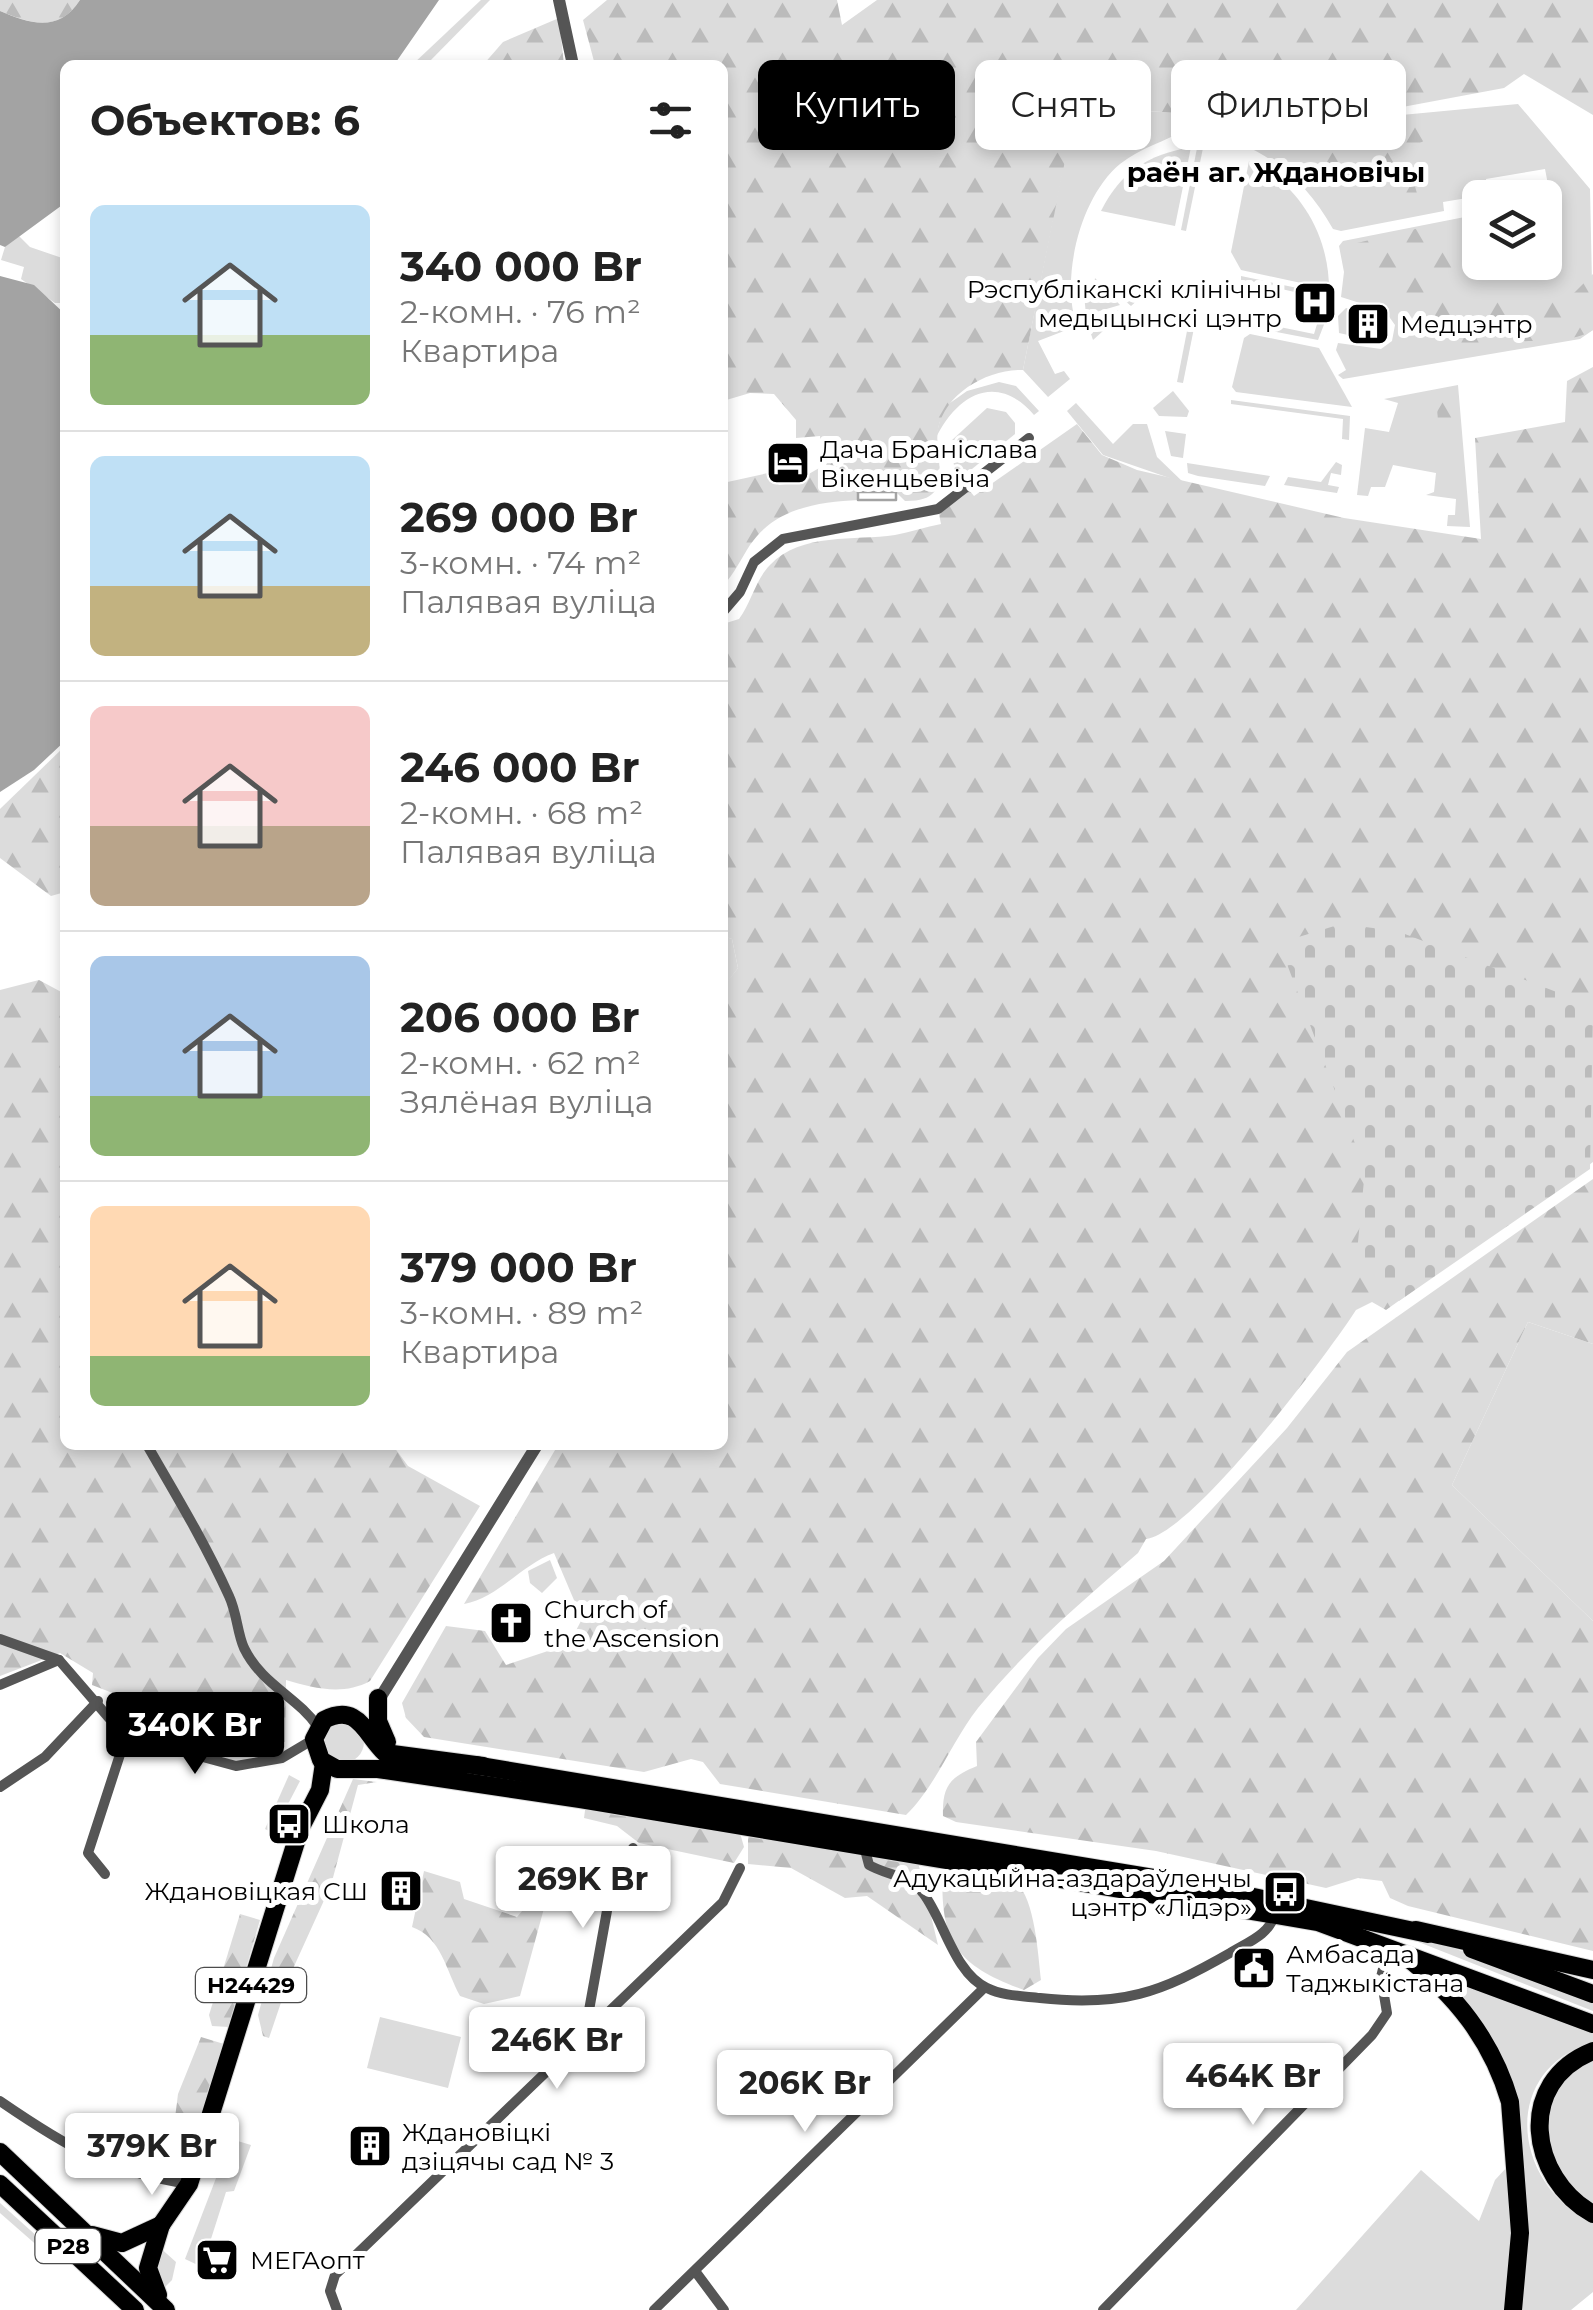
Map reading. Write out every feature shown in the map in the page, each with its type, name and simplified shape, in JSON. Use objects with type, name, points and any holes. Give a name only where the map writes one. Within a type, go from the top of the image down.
[{"type":"main road","points":[[378,1698],[381,1732],[389,1744],[405,1752],[1202,1886],[1593,1970]]},
{"type":"main road","name":"Н24429","points":[[165,2309],[148,2268],[161,2225],[189,2184],[300,1829],[320,1790],[321,1744],[351,1715]]},
{"type":"main road","points":[[351,1715],[384,1753],[483,1766]]},
{"type":"main road","name":"Н24429","points":[[321,1744],[363,1760],[370,1735]]},
{"type":"main road","points":[[321,1744],[864,1844],[1275,1914],[1338,1928],[1593,2024]]},
{"type":"main road","points":[[1396,1952],[1402,1938],[1412,1929]]},
{"type":"main road","points":[[1412,1929],[1593,1994]]},
{"type":"main road","points":[[1396,1952],[1447,1991],[1478,2030],[1507,2092],[1520,2233],[1513,2310]]},
{"type":"main road","points":[[1593,2052],[1571,2062],[1552,2083],[1540,2108],[1538,2136],[1553,2179],[1593,2214]]},
{"type":"main road","name":"Р28","points":[[0,2152],[165,2309]]},
{"type":"main road","name":"Р28","points":[[0,2184],[135,2310]]},
{"type":"main road","points":[[90,2235],[122,2243],[161,2225]]},
{"type":"street","points":[[560,0],[572,60]]},
{"type":"street","points":[[728,605],[740,592],[754,562],[783,539],[938,509],[1028,438]]},
{"type":"street","points":[[0,1639],[59,1660],[127,1733],[236,1766],[267,1763],[321,1744],[243,1647],[236,1612],[204,1540],[150,1450]]},
{"type":"street","name":"Н24429","points":[[370,1735],[378,1698],[534,1450]]},
{"type":"street","points":[[0,1685],[59,1660]]},
{"type":"street","name":"Н24429","points":[[351,1715],[378,1698]]},
{"type":"street","points":[[0,1787],[45,1757],[98,1701]]},
{"type":"street","points":[[105,1874],[88,1853],[127,1733]]},
{"type":"street","points":[[864,1844],[869,1866],[905,1880],[924,1894],[954,1949],[984,1988],[1076,2002],[1128,2000],[1196,1972],[1264,1933],[1275,1914]]},
{"type":"street","points":[[584,2039],[612,1883],[632,1848]]},
{"type":"street","points":[[337,2310],[330,2291],[334,2275],[724,1902],[740,1868]]},
{"type":"street","points":[[1103,2310],[1382,2022],[1387,2013],[1380,1977],[1396,1952]]},
{"type":"street","points":[[654,2310],[984,1988]]},
{"type":"street","points":[[0,2102],[65,2147],[137,2174],[189,2184]]},
{"type":"street","points":[[695,2271],[724,2310]]},
{"type":"green space","points":[[0,0],[80,0],[63,17],[44,23],[0,11]]},
{"type":"green space","points":[[481,0],[490,0],[431,60],[417,60]]},
{"type":"green space","points":[[607,0],[837,0],[842,25],[877,0],[1593,0],[1593,115],[1524,74],[1504,88],[1406,106],[1406,60],[1171,60],[1171,113],[1151,111],[1151,60],[975,60],[975,150],[1067,150],[1023,370],[983,379],[949,404],[938,429],[939,477],[932,494],[905,501],[896,492],[859,491],[859,500],[798,509],[760,533],[728,579],[728,482],[768,473],[779,485],[793,483],[821,467],[820,436],[796,438],[796,420],[774,394],[750,393],[728,400],[728,60],[594,60],[583,20]]},
{"type":"green space","points":[[559,18],[563,60],[487,60],[503,42]]},
{"type":"green space","points":[[1518,104],[1590,189],[1593,330],[1580,339],[1343,379],[1338,375],[1346,370],[1336,350],[1338,343],[1381,349],[1392,341],[1395,325],[1385,311],[1341,297],[1344,272],[1339,246],[1343,241],[1462,218],[1462,280],[1562,280],[1562,180],[1547,180],[1545,169],[1486,180],[1462,180],[1462,199],[1443,202],[1444,211],[1341,231],[1333,229],[1294,178],[1253,150],[1406,150],[1406,115]]},
{"type":"green space","points":[[1151,111],[1171,113],[1171,137],[1151,146]]},
{"type":"green space","points":[[1425,118],[1433,136],[1405,151],[1418,197],[1387,195],[1364,173],[1334,203],[1298,166],[1291,150],[1406,150],[1406,120]]},
{"type":"green space","points":[[1066,150],[1142,150],[1120,164],[1106,179],[1084,217],[1071,286],[1077,326],[1038,341],[1055,374],[1064,371],[1070,379],[1048,397],[1023,370]]},
{"type":"green space","points":[[1190,150],[1175,226],[1101,211],[1127,175],[1162,155]]},
{"type":"green space","points":[[1197,150],[1203,150],[1186,231],[1181,230]]},
{"type":"green space","points":[[1249,161],[1283,183],[1308,213],[1324,249],[1329,289],[1241,270],[1231,252]]},
{"type":"green space","points":[[1436,224],[1457,253],[1458,301],[1574,293],[1593,274],[1593,330],[1565,339],[1503,343],[1476,352],[1435,346],[1369,268],[1357,243]]},
{"type":"green space","points":[[18,235],[30,247],[60,257],[60,303],[21,279],[24,267],[1,260],[5,247]]},
{"type":"green space","points":[[1241,276],[1326,294],[1325,314],[1320,313],[1322,298],[1241,280]]},
{"type":"green space","points":[[1095,278],[1120,305],[1086,315],[1084,294],[1093,294]]},
{"type":"green space","points":[[1130,281],[1154,286],[1131,306],[1124,300]]},
{"type":"green space","points":[[1346,308],[1358,311],[1354,331],[1378,337],[1386,318],[1385,339],[1380,342],[1339,333],[1338,316]]},
{"type":"green space","points":[[1120,310],[1123,313],[1093,340],[1086,319]]},
{"type":"green space","points":[[1189,321],[1195,323],[1183,383],[1177,382]]},
{"type":"green space","points":[[1318,321],[1325,322],[1318,340],[1255,328],[1255,322],[1314,334]]},
{"type":"green space","points":[[1250,334],[1319,348],[1352,407],[1236,392],[1232,387],[1244,338]]},
{"type":"green space","points":[[1593,367],[1593,1162],[1386,1310],[1372,1302],[1356,1310],[1318,1364],[1225,1476],[1167,1530],[1146,1539],[1138,1553],[996,1686],[906,1815],[720,1784],[703,1762],[691,1759],[644,1772],[424,1737],[406,1718],[402,1703],[446,1626],[485,1631],[506,1665],[569,1644],[582,1619],[554,1553],[488,1595],[464,1604],[555,1450],[728,1450],[728,980],[738,968],[732,939],[728,938],[728,622],[739,619],[770,565],[783,554],[813,543],[895,535],[941,524],[939,514],[969,490],[974,496],[1077,424],[1102,455],[1137,470],[1344,518],[1481,539],[1475,438],[1565,422],[1567,381]]},
{"type":"green space","points":[[999,382],[1016,386],[1039,411],[1034,415],[1005,394],[978,394],[954,411],[935,440],[943,408],[967,391]]},
{"type":"green space","points":[[1458,385],[1470,527],[1447,526],[1448,515],[1455,515],[1456,499],[1426,495],[1434,492],[1436,473],[1393,465],[1385,487],[1371,487],[1368,496],[1357,495],[1365,428],[1389,432],[1398,403],[1384,399]]},
{"type":"green space","points":[[1451,390],[1458,440],[1452,451],[1440,447],[1436,395]]},
{"type":"green space","points":[[1173,391],[1189,411],[1187,417],[1159,416],[1153,408]]},
{"type":"green space","points":[[1231,400],[1350,416],[1349,440],[1342,439],[1343,419],[1231,404]]},
{"type":"green space","points":[[1076,403],[1113,444],[1133,424],[1147,424],[1157,457],[1184,483],[1103,455],[1067,411]]},
{"type":"green space","points":[[987,408],[1006,412],[1015,423],[1015,434],[956,482],[951,441]]},
{"type":"green space","points":[[1165,431],[1186,434],[1183,458],[1171,456]]},
{"type":"green space","points":[[1336,462],[1342,465],[1341,475],[1331,473],[1328,485],[1339,487],[1337,493],[1284,485],[1288,477],[1321,482]]},
{"type":"green space","points":[[1187,463],[1270,476],[1265,486],[1198,476],[1188,473]]},
{"type":"green space","points":[[60,751],[60,893],[51,896],[0,858],[0,809]]},
{"type":"green space","points":[[1341,924],[1397,931],[1593,1006],[1590,1169],[1399,1301],[1357,1252],[1365,1170],[1279,943]]},
{"type":"green space","points":[[728,938],[732,939],[738,968],[728,981]]},
{"type":"green space","points":[[39,980],[60,991],[60,1450],[396,1450],[408,1466],[480,1506],[370,1681],[339,1689],[286,1680],[285,1742],[207,1754],[117,1718],[123,1697],[92,1685],[93,1673],[60,1653],[0,1676],[0,990]]},
{"type":"green space","points":[[1593,1179],[1593,1344],[1528,1322],[1452,1485],[1593,1621],[1593,1951],[1408,1906],[1390,1898],[1382,1881],[1358,1878],[1326,1888],[1156,1851],[956,1822],[943,1816],[946,1790],[960,1774],[977,1766],[976,1742],[1038,1658],[1066,1629],[1164,1561],[1287,1428],[1347,1352]]},
{"type":"green space","points":[[1528,1322],[1593,1344],[1593,1621],[1452,1485]]},
{"type":"green space","points":[[550,1560],[557,1578],[542,1593],[530,1583],[528,1571]]},
{"type":"green space","points":[[343,1721],[358,1727],[364,1742],[358,1757],[343,1763],[328,1757],[322,1742],[328,1727]]},
{"type":"green space","points":[[289,1775],[300,1781],[273,1833],[265,1829]]},
{"type":"green space","points":[[353,1779],[377,1782],[358,1785],[331,1885],[291,1973],[269,2038],[263,2036],[258,2015],[274,1958]]},
{"type":"green space","points":[[586,1803],[740,1833],[744,1847],[734,1863],[639,1843],[617,1826],[584,1818]]},
{"type":"green space","points":[[748,1834],[918,1862],[938,1945],[867,1896],[845,1898],[791,1868],[748,1864]]},
{"type":"green space","points":[[943,1866],[999,1874],[1021,1888],[1034,1926],[1041,1980],[1024,1990],[967,1959],[948,1931]]},
{"type":"green space","points":[[424,1871],[460,1882],[464,1899],[517,1917],[538,1892],[546,1901],[520,1996],[484,2004],[460,1996],[436,1946],[412,1927]]},
{"type":"green space","points":[[240,1914],[260,1920],[229,2027],[212,2026],[209,2015]]},
{"type":"green space","points":[[1415,1933],[1593,2002],[1593,2011],[1411,1939]]},
{"type":"green space","points":[[1435,1974],[1593,2034],[1593,2042],[1562,2057],[1542,2077],[1530,2102],[1527,2130],[1533,2157],[1546,2183],[1566,2206],[1593,2223],[1593,2292],[1571,2310],[1520,2310],[1526,2247],[1513,2096]]},
{"type":"green space","points":[[380,2017],[461,2037],[448,2088],[367,2068]]},
{"type":"green space","points":[[201,2037],[224,2044],[211,2095],[190,2146],[167,2167],[157,2155],[173,2134],[178,2094]]},
{"type":"green space","points":[[1593,2061],[1593,2212],[1560,2186],[1541,2121],[1553,2091],[1577,2068]]},
{"type":"green space","points":[[72,2133],[134,2156],[134,2164],[70,2141]]},
{"type":"green space","points":[[231,2139],[251,2145],[234,2191],[226,2192],[202,2267],[185,2259]]},
{"type":"green space","points":[[1508,2166],[1514,2259],[1505,2310],[1296,2310],[1421,2170],[1479,2221],[1495,2180]]},
{"type":"green space","points":[[0,2203],[60,2257],[56,2262],[0,2213]]},
{"type":"green space","points":[[157,2245],[176,2262],[172,2280],[164,2288],[157,2281]]},
{"type":"shaded area","points":[[80,0],[439,0],[397,60],[60,60],[60,207],[5,247],[0,245],[0,11],[43,23],[72,10]]},
{"type":"shaded area","points":[[0,276],[34,285],[60,309],[60,746],[34,770],[0,792]]},
{"type":"waterway","points":[[858,492],[896,492],[896,500],[858,500],[858,492]]},
{"type":"place","name":"Рэспубліканскі клінічны медыцынскі цэнтр","points":[[1315,303]]},
{"type":"place","name":"Медцэнтр","points":[[1368,324]]},
{"type":"place","name":"Дача Браніслава Вікенцьевіча","points":[[788,463]]},
{"type":"place","name":"Church of the Ascension","points":[[511,1623]]},
{"type":"place","name":"Школа","points":[[289,1824]]},
{"type":"place","name":"Ждановіцкая СШ","points":[[401,1891]]},
{"type":"place","name":"Адукацыйна-аздараўленчы цэнтр «Лідэр»","points":[[1285,1892]]},
{"type":"place","name":"Амбасада Таджыкістана","points":[[1254,1968]]},
{"type":"place","name":"Ждановіцкі дзіцячы сад № 3","points":[[370,2146]]},
{"type":"place","name":"МЕГАопт","points":[[217,2260]]},
{"type":"district","name":"раён аг. Ждановічы","points":[[1276,172]]}]
